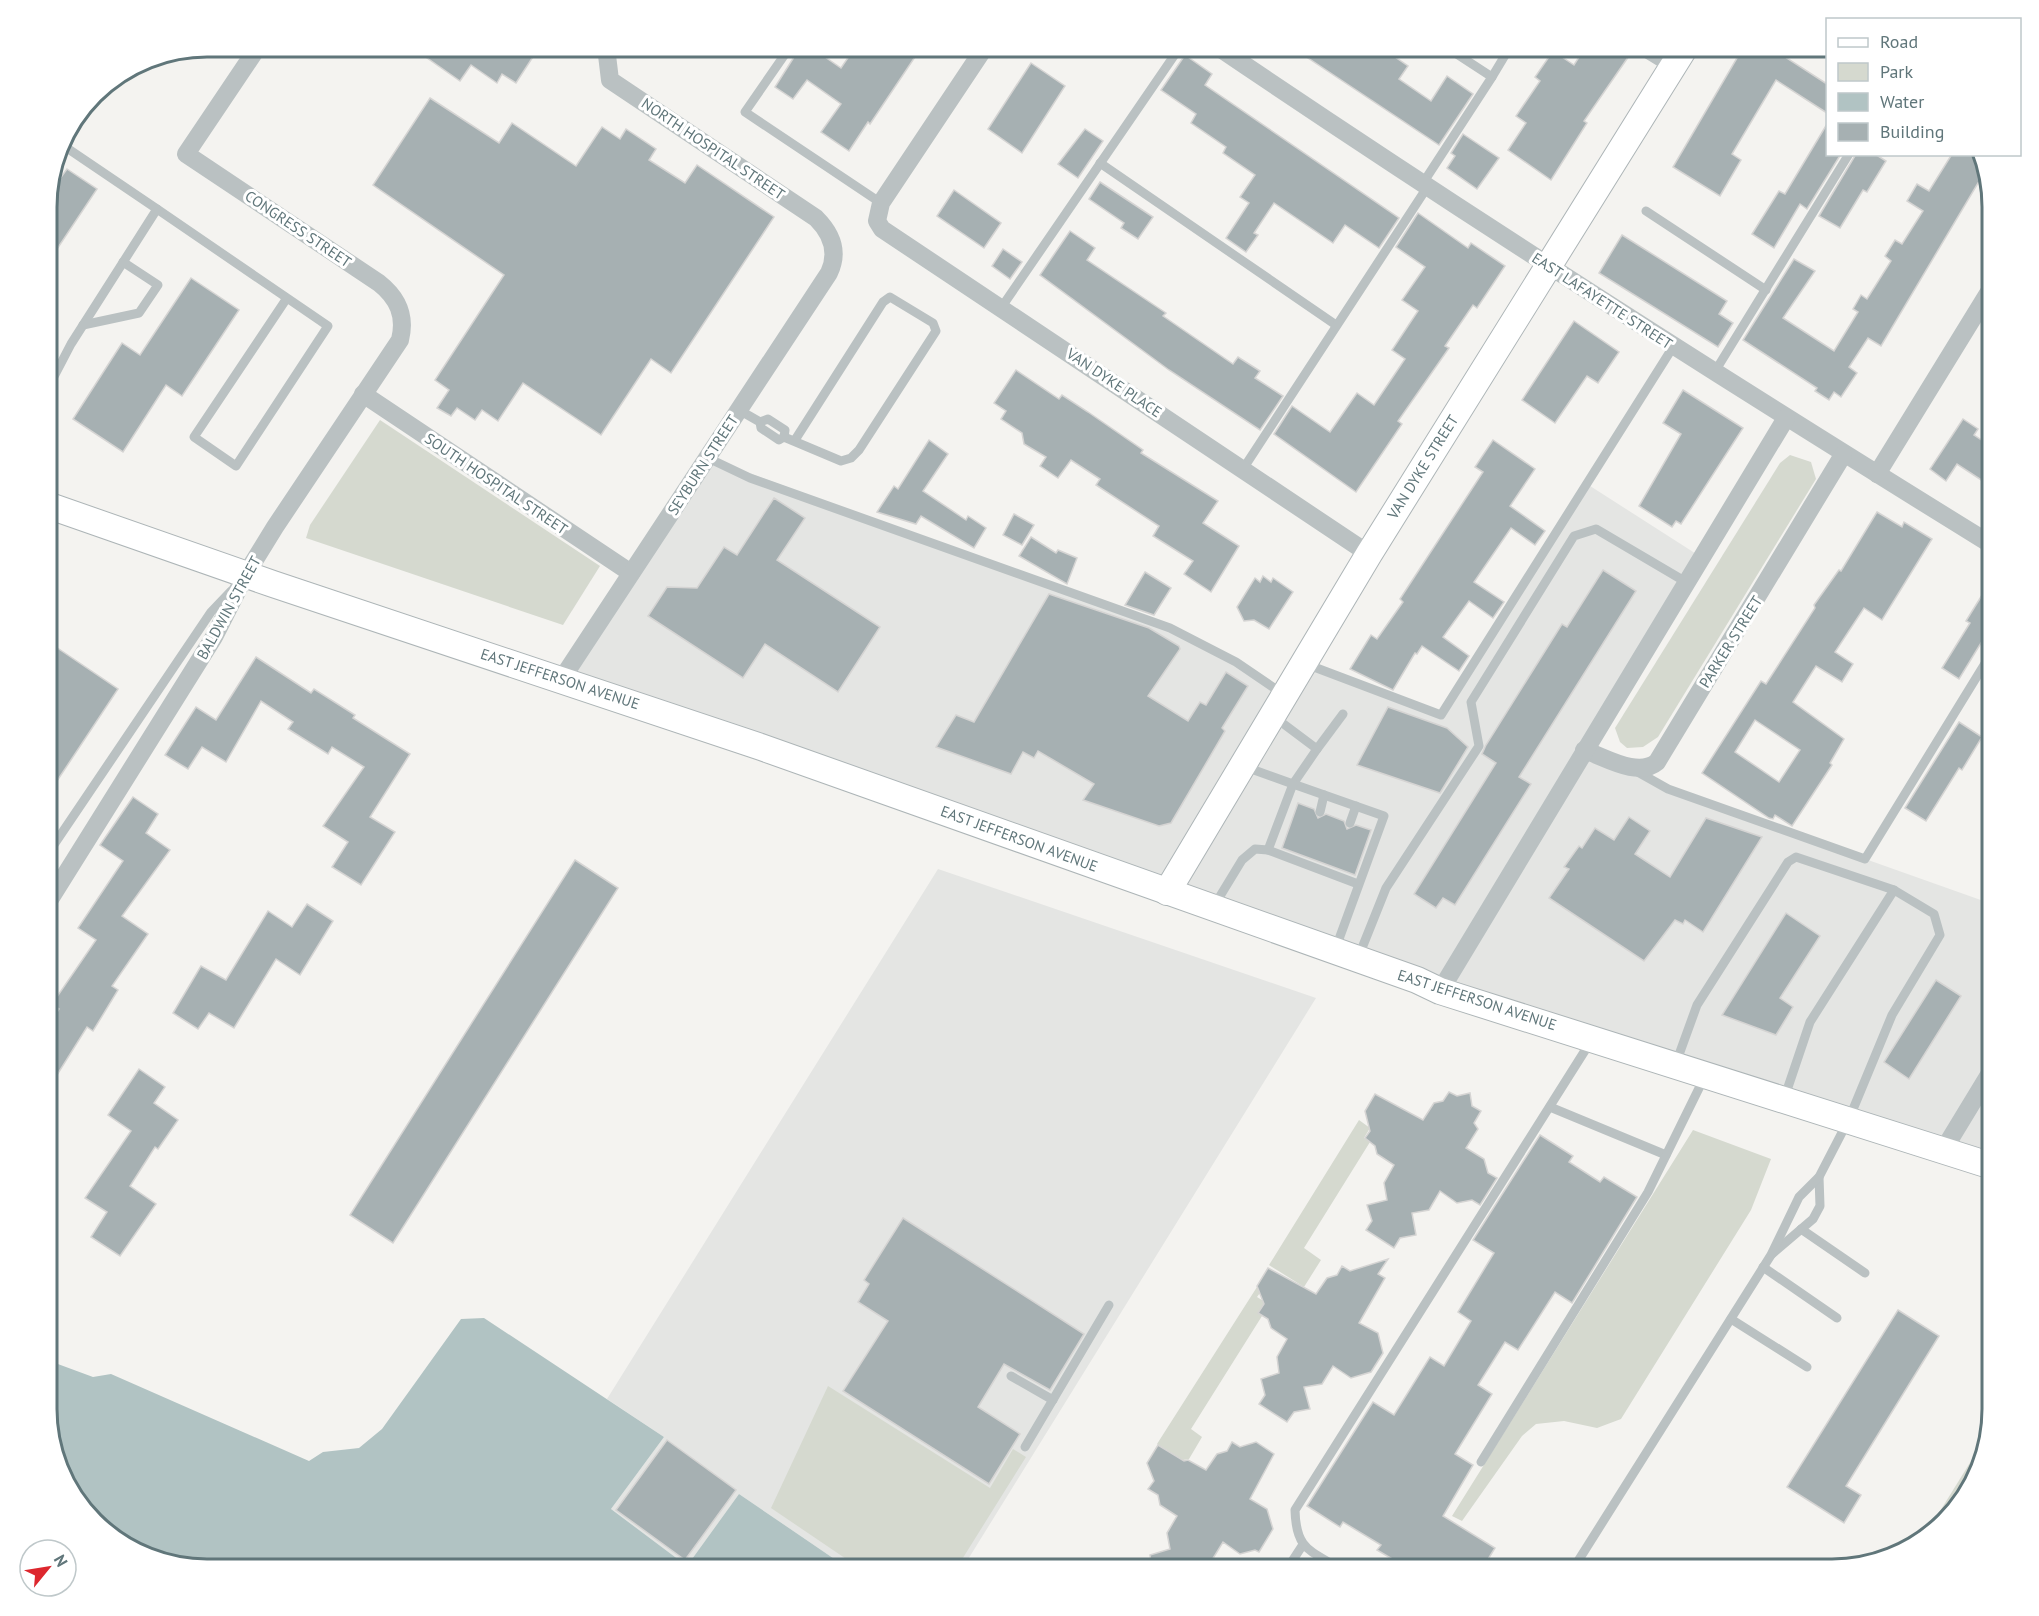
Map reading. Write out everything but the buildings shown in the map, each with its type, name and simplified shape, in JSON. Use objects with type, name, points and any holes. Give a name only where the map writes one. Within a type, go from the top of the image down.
[{"type":"main road","name":"VAN DYKE STREET","points":[[1167,892],[1369,554],[1678,57]]},
{"type":"main road","name":"EAST JEFFERSON AVENUE","points":[[57,508],[761,747],[1417,980],[1440,991],[1982,1162]]},
{"type":"street","name":"CONGRESS STREET","points":[[251,57],[186,154],[379,283],[390,292],[400,311]]},
{"type":"street","name":"NORTH HOSPITAL STREET","points":[[607,57],[610,80],[816,218],[830,235],[833,245]]},
{"type":"street","points":[[881,203],[978,57]]},
{"type":"street","name":"EAST LAFAYETTE STREET","points":[[1239,57],[1548,267],[1843,455],[1982,539]]},
{"type":"street","name":"VAN DYKE PLACE","points":[[881,203],[877,221],[882,228],[1369,554]]},
{"type":"street","name":"SEYBURN STREET","points":[[561,680],[829,273],[833,265],[833,245]]},
{"type":"street","points":[[1877,474],[1982,303]]},
{"type":"street","name":"BALDWIN STREET","points":[[57,888],[214,637],[246,574],[400,340],[403,322],[400,311]]},
{"type":"street","name":"SOUTH HOSPITAL STREET","points":[[363,394],[631,573]]},
{"type":"street","points":[[1440,991],[1786,418]]},
{"type":"street","name":"PARKER STREET","points":[[1584,750],[1629,766],[1652,766],[1657,762],[1843,455]]},
{"type":"street","points":[[1944,1149],[1982,1086]]},
{"type":"lane","points":[[782,57],[745,112],[881,203]]},
{"type":"lane","points":[[1001,308],[1173,57]]},
{"type":"lane","points":[[1462,57],[1492,77]]},
{"type":"lane","points":[[1243,469],[1425,185],[1504,57]]},
{"type":"lane","points":[[1652,57],[1671,69]]},
{"type":"lane","points":[[68,149],[328,326],[236,466],[194,437],[286,298]]},
{"type":"lane","points":[[1714,373],[1848,156]]},
{"type":"lane","points":[[1100,164],[1336,325]]},
{"type":"lane","points":[[57,372],[157,209]]},
{"type":"lane","points":[[1646,211],[1766,290]]},
{"type":"lane","points":[[84,325],[139,313],[158,285],[123,262]]},
{"type":"lane","points":[[739,410],[760,422],[768,419],[785,430],[784,437],[841,461],[851,458],[859,450],[936,331],[933,323],[890,297],[883,302],[795,440]]},
{"type":"lane","points":[[1304,663],[1441,715],[1673,347]]},
{"type":"lane","points":[[708,458],[750,478],[1170,627],[1236,662],[1317,749]]},
{"type":"lane","points":[[1346,956],[1386,888],[1479,746],[1471,702],[1574,536],[1596,529],[1686,582]]},
{"type":"lane","points":[[57,840],[211,612],[246,574]]},
{"type":"lane","points":[[1629,766],[1668,789],[1865,859],[1982,668]]},
{"type":"lane","points":[[1268,850],[1293,784],[1343,714]]},
{"type":"lane","points":[[1243,766],[1384,816],[1358,884],[1346,956]]},
{"type":"lane","points":[[1320,812],[1324,795]]},
{"type":"lane","points":[[1350,823],[1356,806]]},
{"type":"lane","points":[[1212,908],[1242,860],[1255,849],[1306,860],[1335,871],[1358,884]]},
{"type":"lane","points":[[1579,1559],[1771,1255],[1795,1203],[1819,1177],[1850,1119],[1892,1015],[1940,935],[1934,914],[1894,890],[1796,857],[1788,862],[1697,1005],[1675,1065]]},
{"type":"lane","points":[[1784,1099],[1810,1023],[1894,890]]},
{"type":"lane","points":[[1323,1559],[1302,1546],[1296,1527],[1295,1510],[1592,1039]]},
{"type":"lane","points":[[1481,1462],[1648,1192],[1705,1074]]},
{"type":"lane","points":[[1550,1107],[1666,1155]]},
{"type":"lane","points":[[1771,1255],[1813,1219],[1820,1206],[1819,1177]]},
{"type":"lane","points":[[1801,1229],[1865,1273]]},
{"type":"lane","points":[[1763,1267],[1837,1318]]},
{"type":"lane","points":[[1024,1447],[1109,1305]]},
{"type":"lane","points":[[1731,1319],[1807,1367]]},
{"type":"lane","points":[[1011,1376],[1053,1400]]},
{"type":"lane","points":[[1294,1559],[1302,1546]]},
{"type":"shaded area","points":[[708,458],[1170,628],[1285,695],[1304,663],[1441,715],[1587,484],[1701,557],[1585,750],[1668,789],[1982,900],[1982,1163],[561,680]]},
{"type":"shaded area","points":[[938,869],[1316,998],[968,1559],[834,1559],[739,1494],[692,1559],[678,1559],[611,1509],[664,1437],[607,1399]]},
{"type":"green space","points":[[380,420],[600,566],[563,625],[306,538],[310,525]]},
{"type":"green space","points":[[1790,455],[1811,462],[1816,479],[1658,737],[1643,747],[1627,748],[1620,742],[1615,728],[1780,463]]},
{"type":"green space","points":[[1359,1120],[1370,1128],[1364,1138],[1370,1142],[1304,1248],[1321,1260],[1304,1287],[1269,1265]]},
{"type":"green space","points":[[1693,1130],[1771,1159],[1751,1210],[1621,1419],[1597,1428],[1564,1421],[1536,1424],[1522,1436],[1462,1521],[1452,1516]]},
{"type":"green space","points":[[1257,1287],[1262,1290],[1257,1297],[1265,1302],[1258,1313],[1262,1316],[1191,1429],[1202,1437],[1189,1459],[1183,1460],[1157,1444]]},
{"type":"green space","points":[[828,1386],[990,1488],[1013,1449],[1026,1457],[962,1559],[846,1559],[771,1508]]},
{"type":"green space","points":[[1974,1456],[1962,1484],[1937,1516]]},
{"type":"water","points":[[484,1318],[664,1437],[611,1509],[678,1559],[188,1558],[150,1548],[132,1539],[108,1522],[82,1492],[68,1466],[57,1419],[57,1364],[93,1377],[111,1374],[309,1461],[323,1452],[359,1448],[382,1429],[461,1319]]},
{"type":"water","points":[[739,1494],[834,1559],[692,1559]]}]
